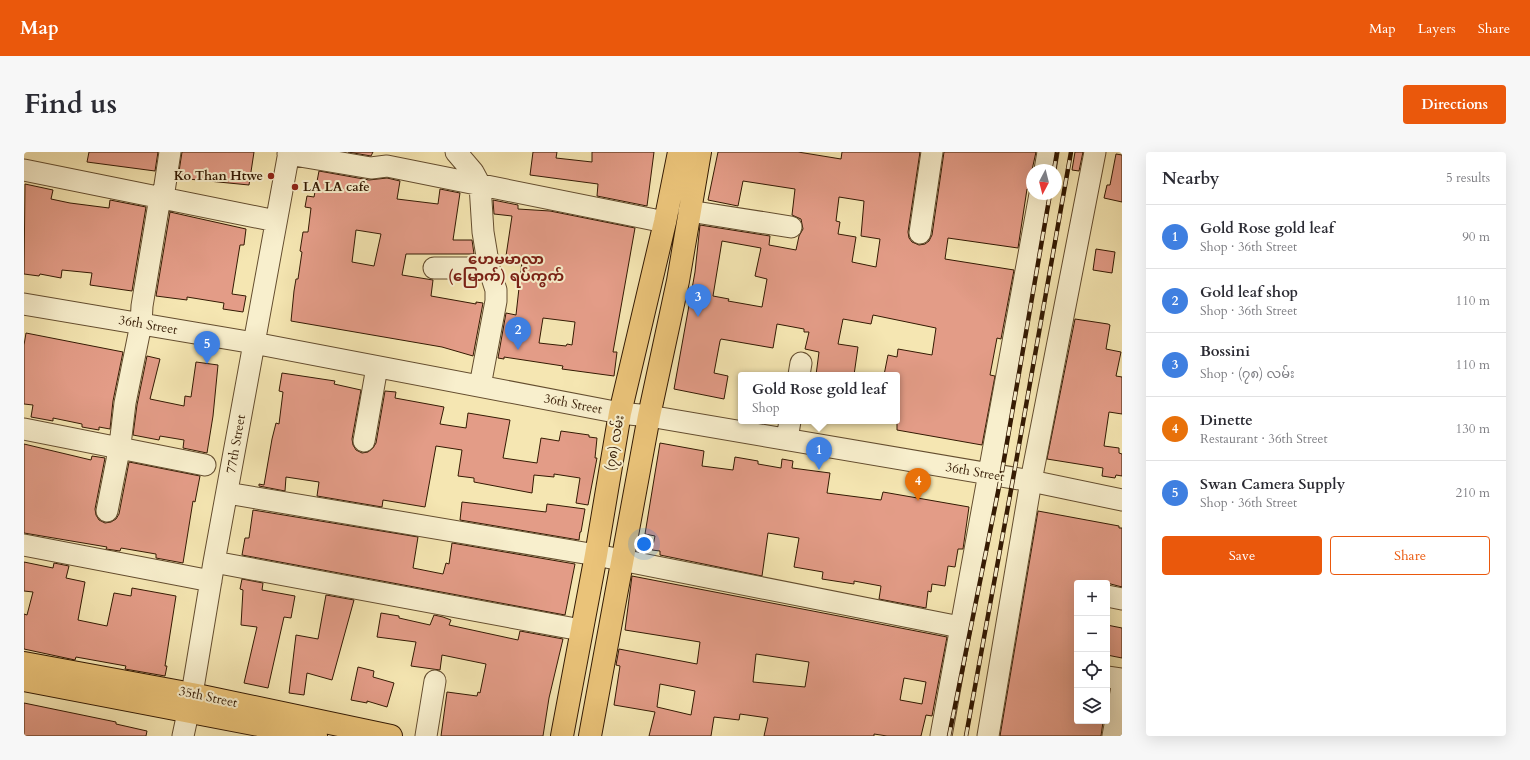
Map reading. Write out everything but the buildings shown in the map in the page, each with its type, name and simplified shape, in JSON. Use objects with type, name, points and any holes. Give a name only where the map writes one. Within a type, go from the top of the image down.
[{"type":"main road","name":"(၇၈) လမ်း","points":[[562,736],[596,555],[620,413],[665,222],[679,152]]},
{"type":"main road","points":[[590,736],[621,560],[649,416],[678,282],[700,152]]},
{"type":"main road","name":"35th Street","points":[[24,663],[190,703],[316,736]]},
{"type":"main road","name":"35th Street","points":[[24,680],[190,703],[391,736]]},
{"type":"street","points":[[107,511],[170,152]]},
{"type":"street","points":[[456,152],[473,172],[480,185],[483,232],[489,268],[496,290],[496,301],[480,386]]},
{"type":"street","points":[[920,233],[932,152]]},
{"type":"street","points":[[1046,164],[1048,152]]},
{"type":"street","points":[[988,736],[1032,481],[1096,152]]},
{"type":"street","points":[[288,153],[370,168],[387,166],[665,222]]},
{"type":"street","name":"77th Street","points":[[183,736],[288,153]]},
{"type":"street","points":[[24,170],[276,221]]},
{"type":"street","points":[[941,736],[1039,200]]},
{"type":"street","points":[[689,211],[791,227]]},
{"type":"street","points":[[434,268],[489,268]]},
{"type":"street","name":"36th Street","points":[[24,304],[254,343],[620,413],[789,430],[989,475],[1032,481],[1122,500]]},
{"type":"street","points":[[364,441],[377,367]]},
{"type":"street","points":[[24,429],[206,465]]},
{"type":"street","points":[[227,493],[596,555],[960,626]]},
{"type":"street","points":[[24,545],[213,572],[581,630]]},
{"type":"street","points":[[1110,597],[1122,599]]},
{"type":"street","points":[[1110,677],[1122,679]]},
{"type":"street","points":[[426,736],[435,681]]},
{"type":"street","points":[[1113,736],[1122,687]]},
{"type":"railway","points":[[1055,164],[1057,152]]},
{"type":"railway","points":[[966,736],[1071,152]]},
{"type":"railway","points":[[949,736],[1001,477],[1049,200]]},
{"type":"place","name":"Ko Than Htwe","points":[[271,176]]},
{"type":"place","name":"LA LA cafe","points":[[295,187]]},
{"type":"place","name":"Bossini","points":[[698,317]]},
{"type":"place","name":"Gold leaf shop","points":[[518,350]]},
{"type":"place","name":"Swan Camera Supply","points":[[207,364]]},
{"type":"place","name":"Gold Rose gold leaf","points":[[819,470]]},
{"type":"place","name":"Dinette","points":[[918,501]]},
{"type":"district","name":"ဟေမမာလာ (မြောက်) ရပ်ကွက်","points":[[506,268]]}]
